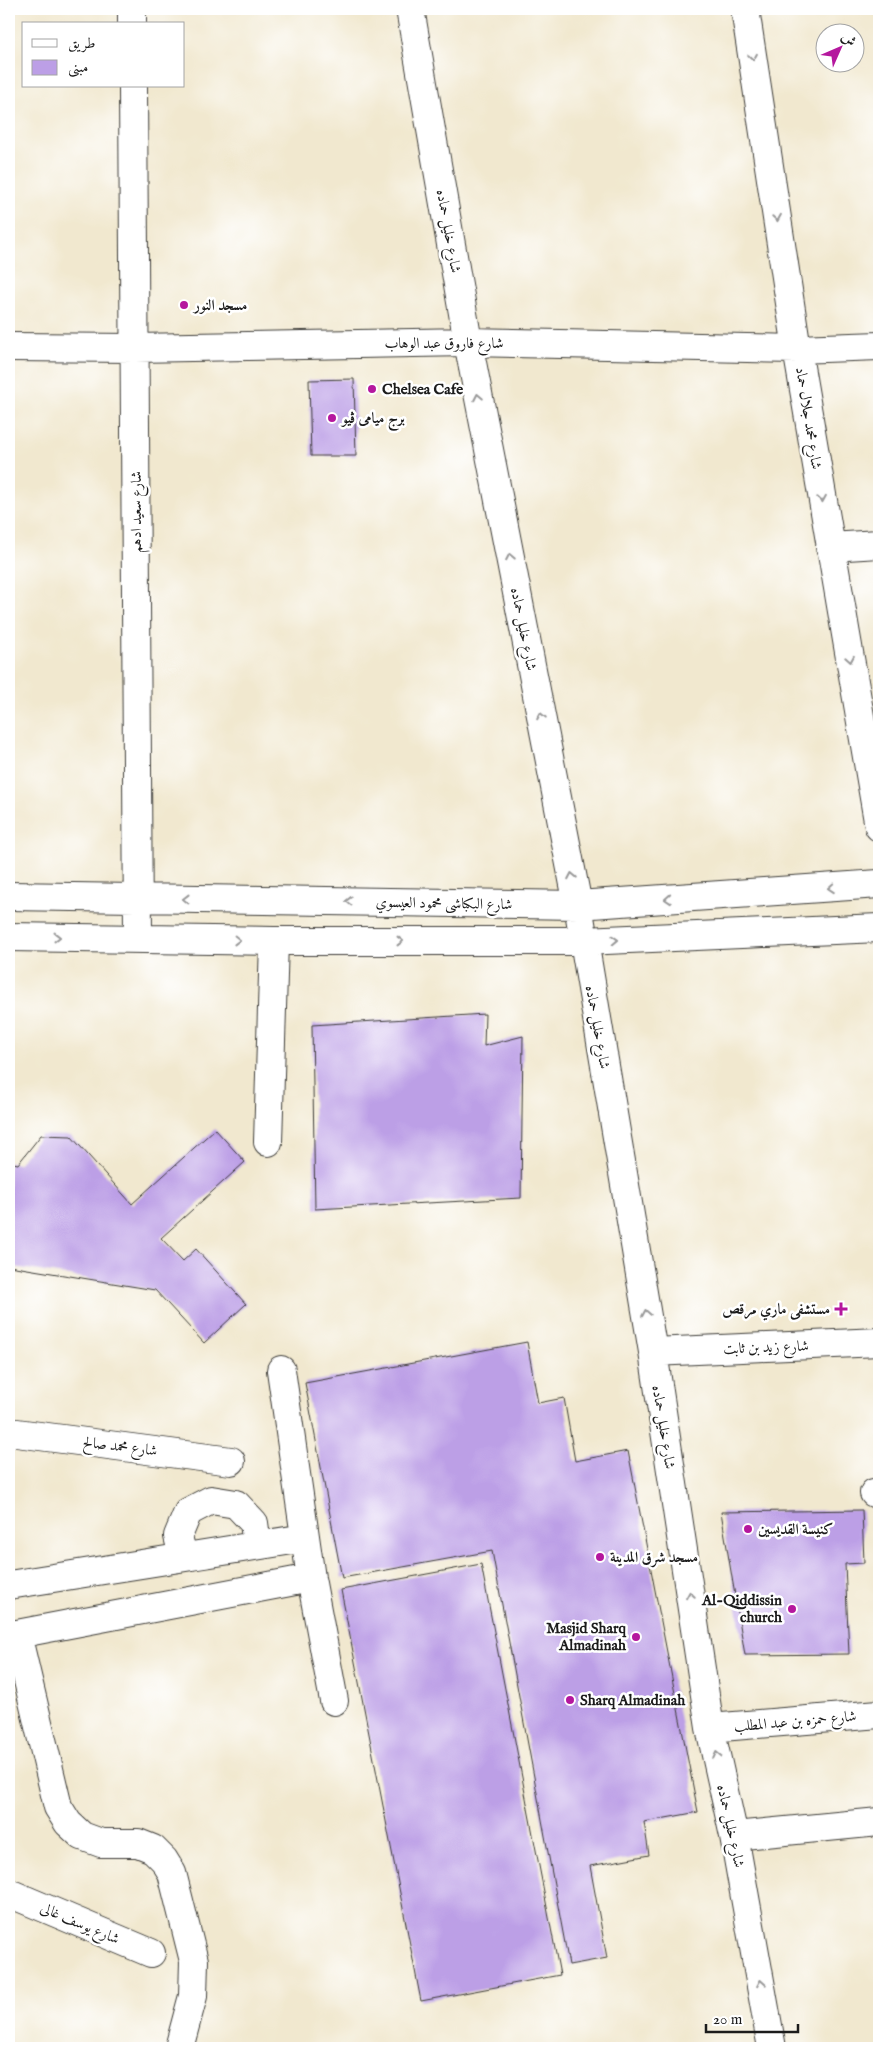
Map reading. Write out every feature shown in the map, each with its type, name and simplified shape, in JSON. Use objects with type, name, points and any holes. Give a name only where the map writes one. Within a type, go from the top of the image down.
[{"type":"street","points":[[132,9],[132,22]]},
{"type":"street","name":"شارع خليل حماده","points":[[410,9],[468,342],[578,905],[653,1352],[710,1728],[734,1836],[772,2048]]},
{"type":"street","name":"شارع محمد جلال حماد","points":[[745,9],[797,349],[879,827]]},
{"type":"street","name":"شارع سعيد ادهم","points":[[132,88],[138,938]]},
{"type":"street","name":"شارع فاروق عبد الوهاب","points":[[9,347],[135,348],[468,342],[797,349],[879,346]]},
{"type":"street","points":[[830,547],[879,544]]},
{"type":"street","name":"شارع البكباشى محمود العيسوي","points":[[9,896],[578,905],[879,884]]},
{"type":"street","points":[[9,937],[274,941],[584,941],[879,928]]},
{"type":"street","points":[[268,1142],[274,941]]},
{"type":"street","name":"شارع زيد بن ثابت","points":[[653,1352],[879,1342]]},
{"type":"street","points":[[282,1370],[311,1578],[334,1701]]},
{"type":"street","name":"شارع محمد صالح","points":[[9,1432],[231,1460]]},
{"type":"street","points":[[183,1557],[178,1536],[188,1512],[211,1500],[236,1504],[254,1522],[257,1545]]},
{"type":"street","points":[[9,1584],[305,1538]]},
{"type":"street","points":[[179,2048],[193,1996],[194,1961],[172,1874],[164,1860],[152,1849],[138,1844],[101,1843],[82,1836],[68,1823],[58,1806],[13,1634],[311,1578]]},
{"type":"street","name":"شارع حمزه بن عبد المطلب","points":[[710,1728],[879,1714]]},
{"type":"street","points":[[734,1836],[879,1822]]},
{"type":"street","name":"شارع يوسف غالى","points":[[9,1893],[151,1953]]},
{"type":"building","name":"برج ميامى ڤيو","points":[[354,379],[356,456],[311,456],[309,380]]},
{"type":"building","points":[[485,1014],[484,1046],[523,1036],[521,1198],[315,1209],[312,1025]]},
{"type":"building","points":[[215,1129],[245,1162],[161,1238],[183,1261],[196,1249],[246,1304],[204,1343],[155,1290],[9,1266],[9,1162],[18,1164],[41,1135],[71,1136],[132,1204]]},
{"type":"building","name":"Sharq Almadinah","points":[[527,1342],[538,1403],[564,1398],[575,1461],[628,1451],[698,1812],[644,1822],[649,1855],[590,1866],[607,1958],[569,1965],[492,1551],[342,1578],[305,1383]]},
{"type":"building","name":"Al-Qiddissin church","points":[[862,1510],[864,1563],[845,1564],[849,1654],[745,1655],[721,1512]]},
{"type":"building","points":[[481,1564],[560,1975],[421,2001],[341,1590]]},
{"type":"place","name":"مسجد النور","points":[[184,305]]},
{"type":"place","name":"Chelsea Cafe","points":[[372,389]]},
{"type":"place","name":"برج ميامى ڤيو","points":[[332,418]]},
{"type":"place","name":"مستشفى ماري مرقص","points":[[841,1309]]},
{"type":"place","name":"كنيسة القديسين","points":[[748,1529]]},
{"type":"place","name":"مسجد شرق المدينة","points":[[600,1557]]},
{"type":"place","name":"Al-Qiddissin church","points":[[792,1609]]},
{"type":"place","name":"Masjid Sharq Almadinah","points":[[636,1637]]},
{"type":"place","name":"Sharq Almadinah","points":[[570,1700]]}]
